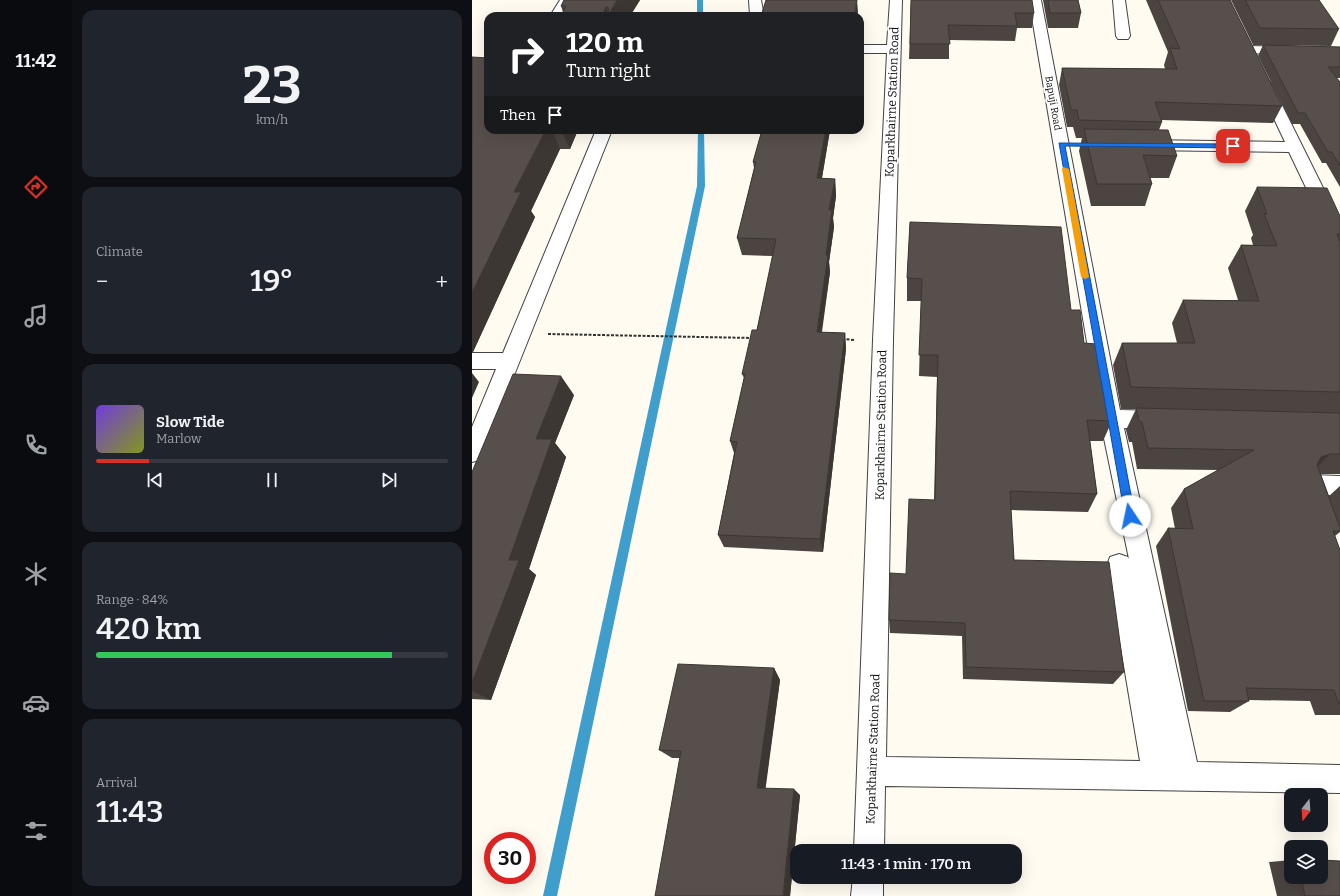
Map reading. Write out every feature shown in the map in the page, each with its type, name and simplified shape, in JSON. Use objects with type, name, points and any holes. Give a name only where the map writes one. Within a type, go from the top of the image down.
[{"type":"street","points":[[559,12],[566,0]]},
{"type":"street","points":[[756,0],[757,12]]},
{"type":"street","name":"Koparkhairne Station Road","points":[[869,844],[873,772],[884,340],[896,0]]},
{"type":"street","name":"Bapuji Road","points":[[1035,0],[1069,144],[1111,420],[1130,516],[1177,725],[1186,777]]},
{"type":"street","points":[[1119,0],[1123,36]]},
{"type":"street","points":[[1241,35],[1340,240]]},
{"type":"street","points":[[864,48],[894,49]]},
{"type":"street","points":[[1248,50],[1340,52]]},
{"type":"street","points":[[472,453],[602,134]]},
{"type":"street","points":[[1132,145],[1296,147]]},
{"type":"street","points":[[472,361],[509,362]]},
{"type":"street","points":[[1111,420],[1182,421]]},
{"type":"street","points":[[1324,523],[1311,485],[1340,486]]},
{"type":"street","points":[[1120,565],[1157,776]]},
{"type":"street","points":[[873,772],[1340,779]]},
{"type":"street","points":[[867,896],[868,884]]},
{"type":"path","points":[[520,334],[760,338]]},
{"type":"path","points":[[837,339],[884,340]]},
{"type":"building","points":[[564,0],[617,0],[610,12],[609,12],[608,7],[606,7],[604,12],[563,12],[566,6],[561,6]]},
{"type":"building","points":[[766,0],[857,0],[855,12],[762,12]]},
{"type":"building","points":[[911,0],[1032,0],[1034,13],[1015,13],[1017,26],[948,25],[950,44],[910,44]]},
{"type":"building","points":[[1048,0],[1078,0],[1081,13],[1050,13]]},
{"type":"building","points":[[1158,0],[1230,0],[1282,106],[1155,102],[1162,122],[1079,120],[1077,110],[1071,110],[1062,68],[1177,69],[1170,48],[1180,49]]},
{"type":"building","points":[[1245,0],[1319,0],[1339,29],[1260,28]]},
{"type":"building","points":[[1263,45],[1340,47],[1340,67],[1328,67],[1340,82],[1340,166],[1332,152],[1328,152],[1305,113],[1298,113]]},
{"type":"building","points":[[472,57],[484,58],[484,134],[544,134],[514,192],[521,192],[472,293]]},
{"type":"building","points":[[1084,129],[1168,130],[1177,156],[1143,155],[1152,184],[1097,184]]},
{"type":"building","points":[[761,134],[825,134],[817,178],[835,179],[829,210],[832,210],[826,255],[828,255],[817,332],[845,333],[820,539],[718,535],[737,442],[730,441],[745,374],[742,374],[752,330],[757,330],[776,239],[737,238],[756,162],[753,162]]},
{"type":"building","points":[[1257,187],[1327,188],[1340,216],[1340,234],[1337,234],[1340,242],[1340,392],[1131,387],[1122,343],[1195,343],[1183,300],[1259,301],[1241,245],[1277,246],[1264,214],[1267,214]]},
{"type":"building","points":[[910,222],[1061,227],[1071,310],[1080,310],[1084,343],[1097,344],[1112,421],[1087,420],[1097,494],[1010,491],[1014,560],[1109,562],[1124,672],[966,667],[965,623],[889,620],[890,573],[906,574],[909,499],[935,500],[938,355],[919,355],[922,279],[907,278]]},
{"type":"building","points":[[513,374],[561,376],[536,439],[552,439],[509,560],[519,560],[472,683],[472,472]]},
{"type":"building","points":[[1136,408],[1340,413],[1340,454],[1330,454],[1321,457],[1317,465],[1340,528],[1340,531],[1333,531],[1340,550],[1340,704],[1334,690],[1246,688],[1249,701],[1204,701],[1168,528],[1193,529],[1184,489],[1254,450],[1148,448],[1142,422],[1139,421]]},
{"type":"building","points":[[678,664],[774,668],[757,788],[794,789],[783,896],[655,896],[681,751],[659,750]]},
{"type":"building","points":[[1328,860],[1340,861],[1340,896],[1305,896],[1302,884],[1328,884]]},
{"type":"waterway","points":[[700,0],[700,12]]},
{"type":"waterway","points":[[550,896],[701,186],[701,134]]},
{"type":"slow traffic","points":[[1066,169],[1085,277]]},
{"type":"route","points":[[1130,516],[1061,144],[1233,146]]}]
